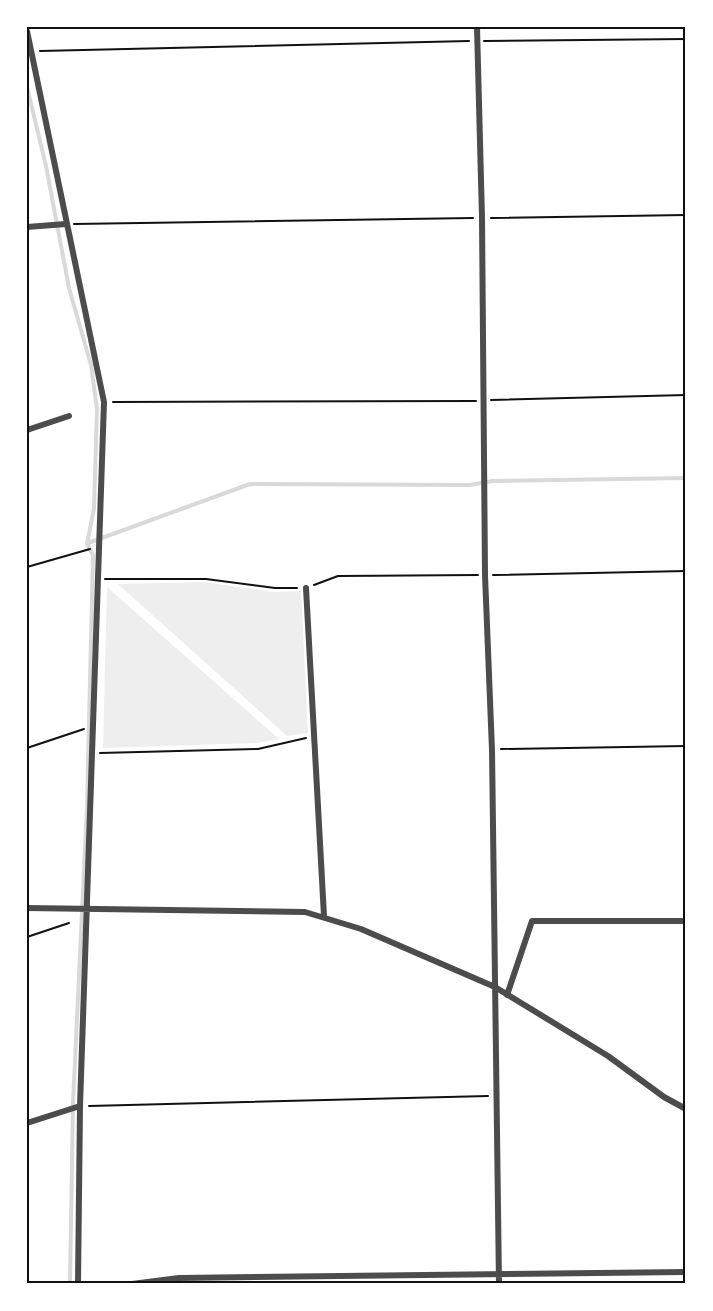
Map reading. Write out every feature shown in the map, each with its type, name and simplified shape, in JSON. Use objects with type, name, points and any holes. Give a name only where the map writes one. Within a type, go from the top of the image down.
[{"type":"street","points":[[477,27],[482,218],[485,575],[492,750],[499,1284]]},
{"type":"street","points":[[27,31],[29,52],[104,402],[89,910],[80,1106],[78,1284]]},
{"type":"street","points":[[27,227],[66,224]]},
{"type":"street","points":[[27,430],[69,416]]},
{"type":"street","points":[[306,588],[324,916]]},
{"type":"street","points":[[27,908],[304,912],[324,916],[361,929],[495,987],[608,1056],[664,1097],[686,1109]]},
{"type":"street","points":[[507,995],[532,921],[686,921]]},
{"type":"street","points":[[27,1123],[80,1106]]},
{"type":"street","points":[[132,1284],[179,1278],[686,1272]]},
{"type":"path","points":[[29,52],[477,41],[686,39]]},
{"type":"path","points":[[66,224],[686,215]]},
{"type":"path","points":[[104,402],[484,400],[686,396]]},
{"type":"path","points":[[27,567],[101,545]]},
{"type":"path","points":[[99,579],[206,579],[275,588],[306,588],[338,576],[686,571]]},
{"type":"path","points":[[27,748],[95,725]]},
{"type":"path","points":[[94,753],[258,748],[315,736]]},
{"type":"path","points":[[492,750],[686,746]]},
{"type":"path","points":[[27,937],[69,923]]},
{"type":"path","points":[[80,1106],[497,1096]]},
{"type":"shaded area","points":[[203,582],[274,592],[301,591],[308,733],[287,736],[118,584]]},
{"type":"shaded area","points":[[107,587],[279,739],[256,743],[103,748]]},
{"type":"waterway","points":[[27,87],[46,166],[69,288],[91,365],[97,409],[94,508],[87,544],[93,555],[87,807],[73,1103],[70,1284]]},
{"type":"waterway","points":[[88,543],[250,484],[470,485],[492,481],[686,478]]}]
